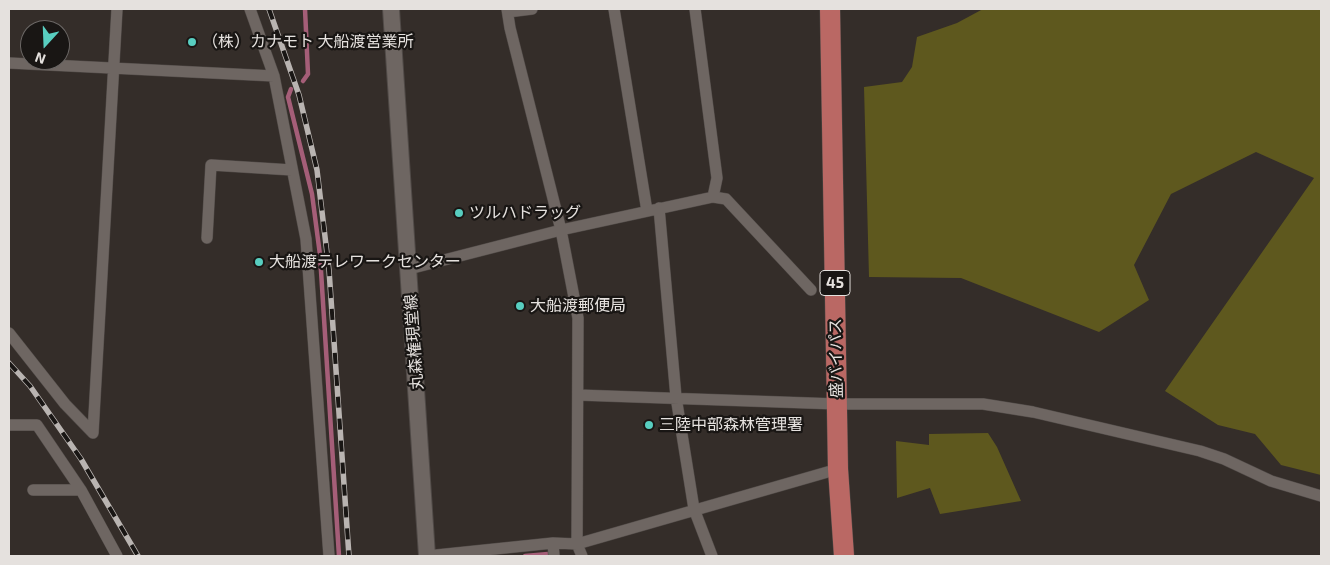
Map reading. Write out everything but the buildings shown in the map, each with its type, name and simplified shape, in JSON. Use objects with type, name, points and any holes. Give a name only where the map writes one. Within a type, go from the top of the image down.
[{"type":"highway","name":"盛バイパス","points":[[830,9],[838,469],[844,556]]},
{"type":"main road","name":"丸森権現堂線","points":[[391,9],[427,556]]},
{"type":"street","points":[[9,333],[66,404],[93,433],[117,9]]},
{"type":"street","points":[[250,9],[274,76],[306,240],[329,556]]},
{"type":"street","points":[[532,9],[508,10],[561,230],[578,318],[577,544],[582,556]]},
{"type":"street","points":[[614,9],[646,211]]},
{"type":"street","points":[[695,9],[717,178],[713,196]]},
{"type":"street","points":[[9,63],[274,76]]},
{"type":"street","points":[[207,238],[212,165],[292,170]]},
{"type":"street","points":[[409,269],[561,230],[713,196],[726,199],[812,290]]},
{"type":"street","points":[[658,208],[676,397],[694,509],[712,556]]},
{"type":"street","points":[[578,395],[837,404],[982,404],[1033,412],[1200,451],[1224,459],[1271,481],[1321,496]]},
{"type":"street","points":[[9,426],[37,426],[81,490],[117,556]]},
{"type":"street","points":[[427,556],[553,543],[577,544],[838,469]]},
{"type":"street","points":[[33,490],[81,490]]},
{"type":"street","points":[[553,543],[554,556]]},
{"type":"shaded area","points":[[983,9],[1321,9],[1321,475],[1281,465],[1255,434],[1218,425],[1165,391],[1314,178],[1256,152],[1171,194],[1134,265],[1149,300],[1099,332],[961,278],[869,277],[864,87],[902,82],[912,67],[917,37],[957,23]]},
{"type":"shaded area","points":[[988,433],[997,447],[1021,501],[940,514],[930,488],[897,498],[896,441],[929,445],[929,434]]},
{"type":"waterway","points":[[303,81],[308,74],[305,9]]},
{"type":"waterway","points":[[291,89],[288,97],[312,194],[320,255],[339,556]]},
{"type":"waterway","points":[[525,556],[548,554]]},
{"type":"railway","points":[[269,9],[299,95],[317,170],[329,270],[349,556]]},
{"type":"railway","points":[[9,363],[30,386],[81,459],[138,556]]},
{"type":"place","name":"（株）カナモト 大船渡営業所","points":[[192,42]]},
{"type":"place","name":"ツルハドラッグ","points":[[459,213]]},
{"type":"place","name":"大船渡テレワークセンター","points":[[259,262]]},
{"type":"place","name":"大船渡郵便局","points":[[520,306]]},
{"type":"place","name":"三陸中部森林管理署","points":[[649,425]]}]
